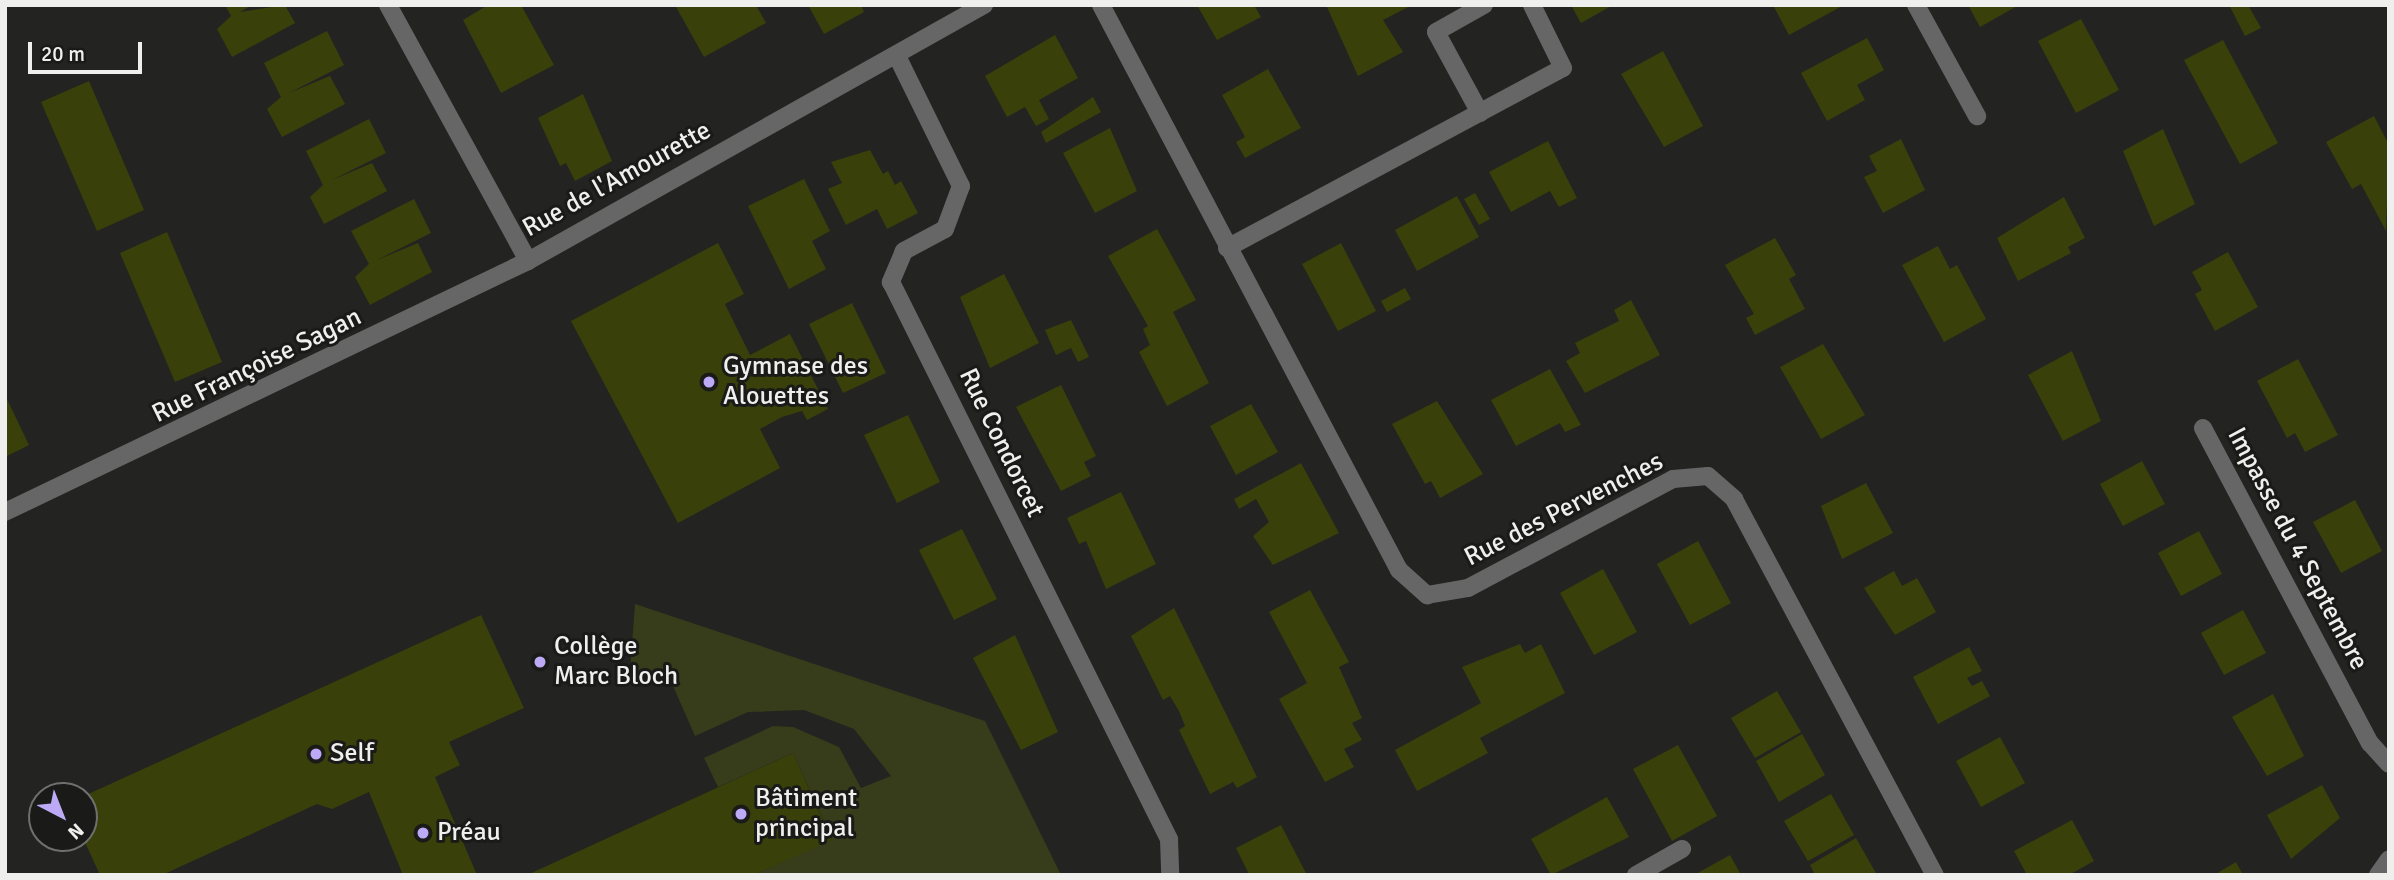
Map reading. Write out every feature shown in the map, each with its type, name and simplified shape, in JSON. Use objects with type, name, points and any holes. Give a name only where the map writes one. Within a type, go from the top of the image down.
[{"type":"street","name":"Rue de l'Amourette","points":[[388,5],[528,261],[984,5]]},
{"type":"street","name":"Rue des Pervenches","points":[[1101,5],[1399,570],[1427,595],[1468,588],[1673,479],[1708,476],[1734,499],[1936,875]]},
{"type":"street","points":[[1479,113],[1436,32],[1484,5]]},
{"type":"street","points":[[1227,248],[1563,68],[1532,5]]},
{"type":"street","points":[[1916,5],[1977,116]]},
{"type":"street","name":"Rue Condorcet","points":[[897,56],[961,186],[945,229],[904,251],[891,282],[1169,839],[1170,875]]},
{"type":"street","name":"Rue Françoise Sagan","points":[[5,512],[528,261]]},
{"type":"street","name":"Impasse du 4 Septembre","points":[[2203,428],[2370,743],[2389,764]]},
{"type":"street","points":[[1636,875],[1682,849]]},
{"type":"street","points":[[2378,875],[2389,859]]},
{"type":"green space","points":[[635,604],[985,721],[1061,875],[754,875],[832,839],[793,753],[718,787],[704,758],[773,726],[793,727],[839,747],[861,788],[891,776],[854,729],[804,710],[748,712],[695,736],[666,670],[629,686]]},
{"type":"building","points":[[225,5],[252,5],[240,12],[285,5],[295,23],[232,57],[217,29],[231,16]]},
{"type":"building","points":[[488,5],[521,5],[554,65],[501,93],[463,20]]},
{"type":"building","points":[[675,5],[756,5],[766,23],[704,57]]},
{"type":"building","points":[[808,5],[861,5],[864,12],[824,34]]},
{"type":"building","points":[[1197,5],[1254,5],[1261,17],[1217,40]]},
{"type":"building","points":[[1412,5],[1383,20],[1403,52],[1358,76],[1327,7]]},
{"type":"building","points":[[1571,5],[1613,5],[1581,23]]},
{"type":"building","points":[[1773,5],[1844,5],[1789,35]]},
{"type":"building","points":[[1968,5],[2019,5],[1980,27]]},
{"type":"building","points":[[2229,5],[2248,5],[2261,28],[2245,36]]},
{"type":"building","points":[[2081,19],[2119,90],[2076,113],[2038,41]]},
{"type":"building","points":[[327,31],[344,65],[289,93],[330,76],[345,104],[282,137],[267,109],[281,97],[264,63]]},
{"type":"building","points":[[1055,35],[1078,78],[1039,100],[1049,119],[1036,126],[1025,107],[1007,117],[985,76]]},
{"type":"building","points":[[1867,38],[1884,70],[1857,85],[1865,100],[1827,121],[1801,73]]},
{"type":"building","points":[[2223,40],[2278,143],[2240,164],[2184,60]]},
{"type":"building","points":[[1663,51],[1703,126],[1664,147],[1621,74]]},
{"type":"building","points":[[1268,69],[1301,128],[1245,158],[1236,142],[1245,137],[1222,95]]},
{"type":"building","points":[[89,81],[144,210],[97,231],[41,102]]},
{"type":"building","points":[[583,94],[612,161],[575,181],[566,163],[560,166],[538,118]]},
{"type":"building","points":[[1093,97],[1101,112],[1046,143],[1041,132]]},
{"type":"building","points":[[2374,116],[2389,145],[2386,231],[2361,184],[2352,189],[2326,142]]},
{"type":"building","points":[[369,119],[386,153],[332,180],[372,163],[387,191],[324,224],[310,197],[323,185],[306,151]]},
{"type":"building","points":[[1110,128],[1137,191],[1095,213],[1063,153]]},
{"type":"building","points":[[2163,129],[2195,204],[2154,226],[2123,151]]},
{"type":"building","points":[[1901,139],[1925,190],[1883,213],[1864,177],[1877,171],[1869,156]]},
{"type":"building","points":[[1548,141],[1577,198],[1559,207],[1550,191],[1511,212],[1489,172]]},
{"type":"building","points":[[870,150],[883,174],[888,171],[895,185],[901,181],[918,213],[887,229],[877,209],[846,225],[828,189],[842,183],[831,162]]},
{"type":"building","points":[[804,179],[830,231],[812,241],[826,269],[789,289],[748,206]]},
{"type":"building","points":[[1475,193],[1490,219],[1479,225],[1464,199]]},
{"type":"building","points":[[1457,196],[1479,237],[1417,271],[1395,230]]},
{"type":"building","points":[[2064,197],[2085,238],[2068,247],[2071,253],[2018,281],[1997,238]]},
{"type":"building","points":[[414,199],[431,233],[377,260],[418,243],[432,272],[370,305],[355,277],[369,264],[351,231]]},
{"type":"building","points":[[1157,229],[1196,300],[1173,312],[1209,383],[1167,406],[1139,352],[1150,345],[1143,329],[1148,326],[1108,256]]},
{"type":"building","points":[[167,232],[222,362],[175,382],[120,253]]},
{"type":"building","points":[[1775,238],[1796,275],[1789,279],[1805,309],[1755,335],[1746,318],[1754,314],[1725,265]]},
{"type":"building","name":"Gymnase des Alouettes","points":[[718,243],[744,294],[725,304],[750,355],[790,334],[828,409],[807,420],[802,411],[782,417],[760,429],[780,468],[678,523],[571,321]]},
{"type":"building","points":[[1341,243],[1376,311],[1338,331],[1302,264]]},
{"type":"building","points":[[1938,246],[1950,269],[1957,265],[1986,319],[1944,342],[1902,265]]},
{"type":"building","points":[[2228,252],[2258,307],[2215,331],[2195,294],[2202,290],[2192,272]]},
{"type":"building","points":[[1004,274],[1039,343],[990,368],[960,297]]},
{"type":"building","points":[[1405,288],[1411,299],[1387,312],[1381,301]]},
{"type":"building","points":[[1631,300],[1660,355],[1585,393],[1566,361],[1580,353],[1575,343],[1619,321],[1614,310]]},
{"type":"building","points":[[852,303],[886,373],[843,393],[809,324]]},
{"type":"building","points":[[1071,320],[1089,357],[1078,362],[1071,348],[1056,355],[1045,330]]},
{"type":"building","points":[[1823,344],[1865,415],[1821,439],[1780,367]]},
{"type":"building","points":[[2072,351],[2101,421],[2063,441],[2028,375]]},
{"type":"building","points":[[2298,359],[2338,435],[2305,452],[2295,433],[2287,438],[2257,381]]},
{"type":"building","points":[[1550,369],[1581,425],[1565,432],[1560,423],[1516,446],[1491,400]]},
{"type":"building","points":[[1061,385],[1096,456],[1084,462],[1091,476],[1061,491],[1016,407]]},
{"type":"building","points":[[5,395],[29,445],[5,457]]},
{"type":"building","points":[[1437,401],[1483,474],[1440,498],[1431,481],[1425,484],[1392,424]]},
{"type":"building","points":[[1251,404],[1278,452],[1236,475],[1210,426]]},
{"type":"building","points":[[908,415],[940,482],[897,503],[864,435]]},
{"type":"building","points":[[2142,461],[2165,504],[2123,526],[2100,484]]},
{"type":"building","points":[[1301,463],[1339,533],[1273,565],[1253,536],[1269,522],[1256,499],[1239,509],[1234,499]]},
{"type":"building","points":[[1866,483],[1893,533],[1842,559],[1821,506]]},
{"type":"building","points":[[1121,492],[1156,564],[1106,589],[1086,541],[1079,544],[1067,518]]},
{"type":"building","points":[[2355,500],[2382,551],[2341,573],[2313,522]]},
{"type":"building","points":[[962,529],[997,599],[954,620],[919,550]]},
{"type":"building","points":[[2199,531],[2222,574],[2181,596],[2158,553]]},
{"type":"building","points":[[1698,541],[1731,603],[1690,625],[1657,564]]},
{"type":"building","points":[[1603,569],[1637,632],[1594,655],[1560,593]]},
{"type":"building","points":[[1894,571],[1902,586],[1917,578],[1936,612],[1895,635],[1864,588]]},
{"type":"building","points":[[1310,590],[1349,662],[1339,667],[1362,718],[1352,723],[1362,740],[1344,749],[1354,767],[1325,782],[1279,699],[1307,683],[1269,612]]},
{"type":"building","points":[[1174,608],[1257,777],[1237,788],[1233,782],[1210,794],[1179,730],[1185,726],[1179,711],[1170,696],[1163,700],[1131,636]]},
{"type":"building","points":[[2243,610],[2266,653],[2224,675],[2201,633]]},
{"type":"building","name":"Self","points":[[481,615],[524,708],[449,742],[460,765],[435,777],[477,875],[403,875],[369,792],[332,809],[317,804],[162,875],[100,875],[89,852],[98,852],[98,790]]},
{"type":"building","points":[[1015,635],[1058,732],[1021,750],[973,658]]},
{"type":"building","points":[[1520,644],[1525,653],[1541,644],[1565,693],[1480,738],[1488,753],[1417,791],[1395,750],[1481,703],[1462,667]]},
{"type":"building","points":[[1969,647],[1982,671],[1967,678],[1972,686],[1982,681],[1990,696],[1938,724],[1913,677]]},
{"type":"building","points":[[1777,691],[1801,732],[1755,758],[1731,718]]},
{"type":"building","points":[[2273,694],[2304,756],[2267,776],[2232,717]]},
{"type":"building","points":[[1802,734],[1825,775],[1779,802],[1756,761]]},
{"type":"building","points":[[2000,737],[2025,783],[1981,807],[1956,761]]},
{"type":"building","points":[[1678,745],[1717,816],[1672,841],[1633,769]]},
{"type":"building","name":"Bâtiment principal","points":[[793,753],[832,840],[754,875],[527,875]]},
{"type":"building","points":[[2322,785],[2340,818],[2291,859],[2267,815]]},
{"type":"building","points":[[1831,794],[1854,835],[1808,861],[1784,821]]},
{"type":"building","points":[[1607,797],[1629,837],[1551,875],[1531,839]]},
{"type":"building","points":[[2072,820],[2094,861],[2069,875],[2027,875],[2014,851]]},
{"type":"building","points":[[1281,825],[1307,875],[1249,874],[1236,848]]},
{"type":"building","points":[[1856,838],[1877,875],[1815,875],[1810,865]]},
{"type":"building","points":[[1730,855],[1741,875],[1694,875]]},
{"type":"building","points":[[2236,862],[2243,875],[2214,875]]},
{"type":"place","name":"Gymnase des Alouettes","points":[[709,382]]},
{"type":"place","name":"Collège Marc Bloch","points":[[540,662]]},
{"type":"place","name":"Self","points":[[316,754]]},
{"type":"place","name":"Bâtiment principal","points":[[741,814]]},
{"type":"place","name":"Préau","points":[[423,833]]}]
